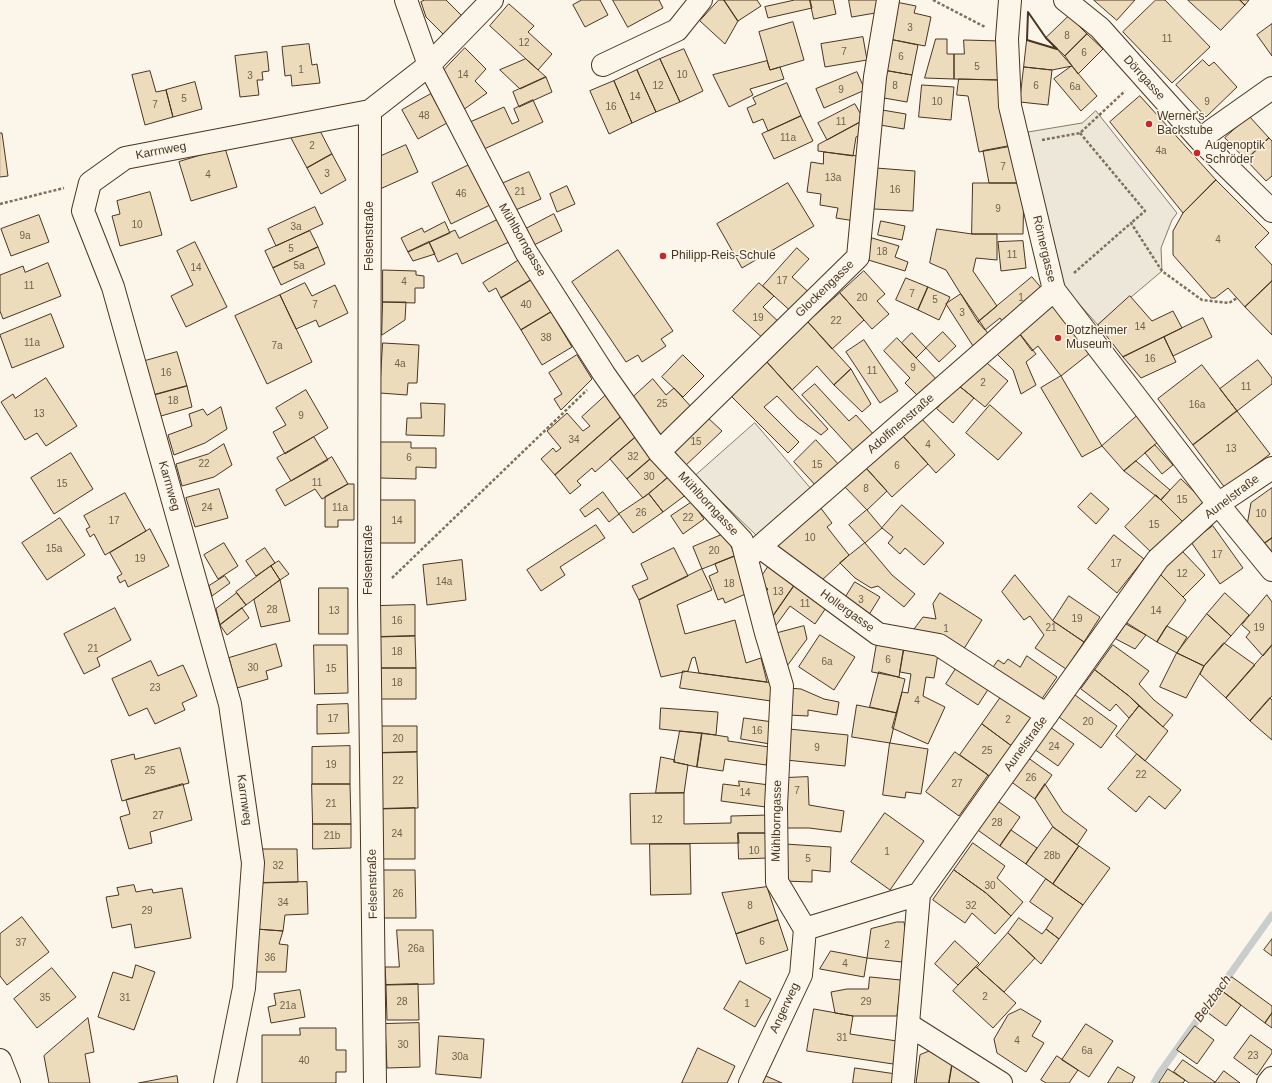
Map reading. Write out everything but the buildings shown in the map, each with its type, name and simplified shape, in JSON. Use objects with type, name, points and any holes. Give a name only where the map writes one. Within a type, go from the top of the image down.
[{"type":"street","name":"Mühlborngasse","points":[[406,0],[429,65],[526,252],[604,374],[660,452],[742,541],[754,552],[766,633],[782,686],[776,806],[777,882],[805,929]]},
{"type":"street","points":[[370,111],[429,65],[492,0]]},
{"type":"street","points":[[603,65],[677,30],[701,0]]},
{"type":"street","name":"Glockengasse","points":[[660,452],[858,257],[875,77],[888,0]]},
{"type":"street","name":"Römergasse","points":[[1010,0],[1007,38],[1010,106],[1054,290],[1218,504],[1272,570]]},
{"type":"street","name":"Dörrgasse","points":[[1065,0],[1100,28],[1141,76],[1201,141],[1272,211]]},
{"type":"street","points":[[1201,141],[1211,131],[1272,88]]},
{"type":"street","name":"Karrnweg","points":[[225,1083],[244,988],[253,863],[230,704],[113,287],[83,211],[90,183],[125,158],[370,111]]},
{"type":"street","name":"Felsenstraße","points":[[370,111],[369,600],[375,1083]]},
{"type":"street","name":"Adolfinenstraße","points":[[754,552],[1054,290]]},
{"type":"street","name":"Aunelstraße","points":[[918,894],[1158,559],[1218,504],[1272,468]]},
{"type":"street","name":"Hollergasse","points":[[754,552],[878,634],[938,645],[1047,715]]},
{"type":"street","points":[[805,929],[918,894],[909,1025],[903,1083]]},
{"type":"street","name":"Angerweg","points":[[750,1083],[801,975],[805,929]]},
{"type":"street","points":[[909,1025],[1001,1083]]},
{"type":"street","points":[[0,1060],[9,1083]]},
{"type":"street","points":[[1268,1083],[1272,1078]]},
{"type":"path","points":[[933,0],[1007,38]]},
{"type":"path","points":[[1019,144],[1080,133],[1141,76]]},
{"type":"path","points":[[1054,290],[1145,211],[1080,133]]},
{"type":"path","points":[[0,204],[90,183]]},
{"type":"path","points":[[1131,223],[1162,271],[1202,300],[1229,303],[1237,298]]},
{"type":"path","points":[[369,600],[604,374]]},
{"type":"shaded area","points":[[1096,111],[1177,213],[1172,220],[1161,248],[1162,271],[1098,325],[1061,284],[1028,132],[1082,123]]},
{"type":"shaded area","points":[[755,423],[812,490],[758,537],[695,476]]},
{"type":"waterway","name":"Belzbach","points":[[1154,1083],[1272,915]]},
{"type":"wall","points":[[1028,12],[1046,38],[1057,49],[1027,40],[1028,12]]},
{"type":"place","name":"Werner's Backstube","points":[[1149,124]]},
{"type":"place","name":"Augenoptik Schröder","points":[[1197,153]]},
{"type":"place","name":"Philipp-Reis-Schule","points":[[663,256]]},
{"type":"place","name":"Dotzheimer Museum","points":[[1058,338]]}]
